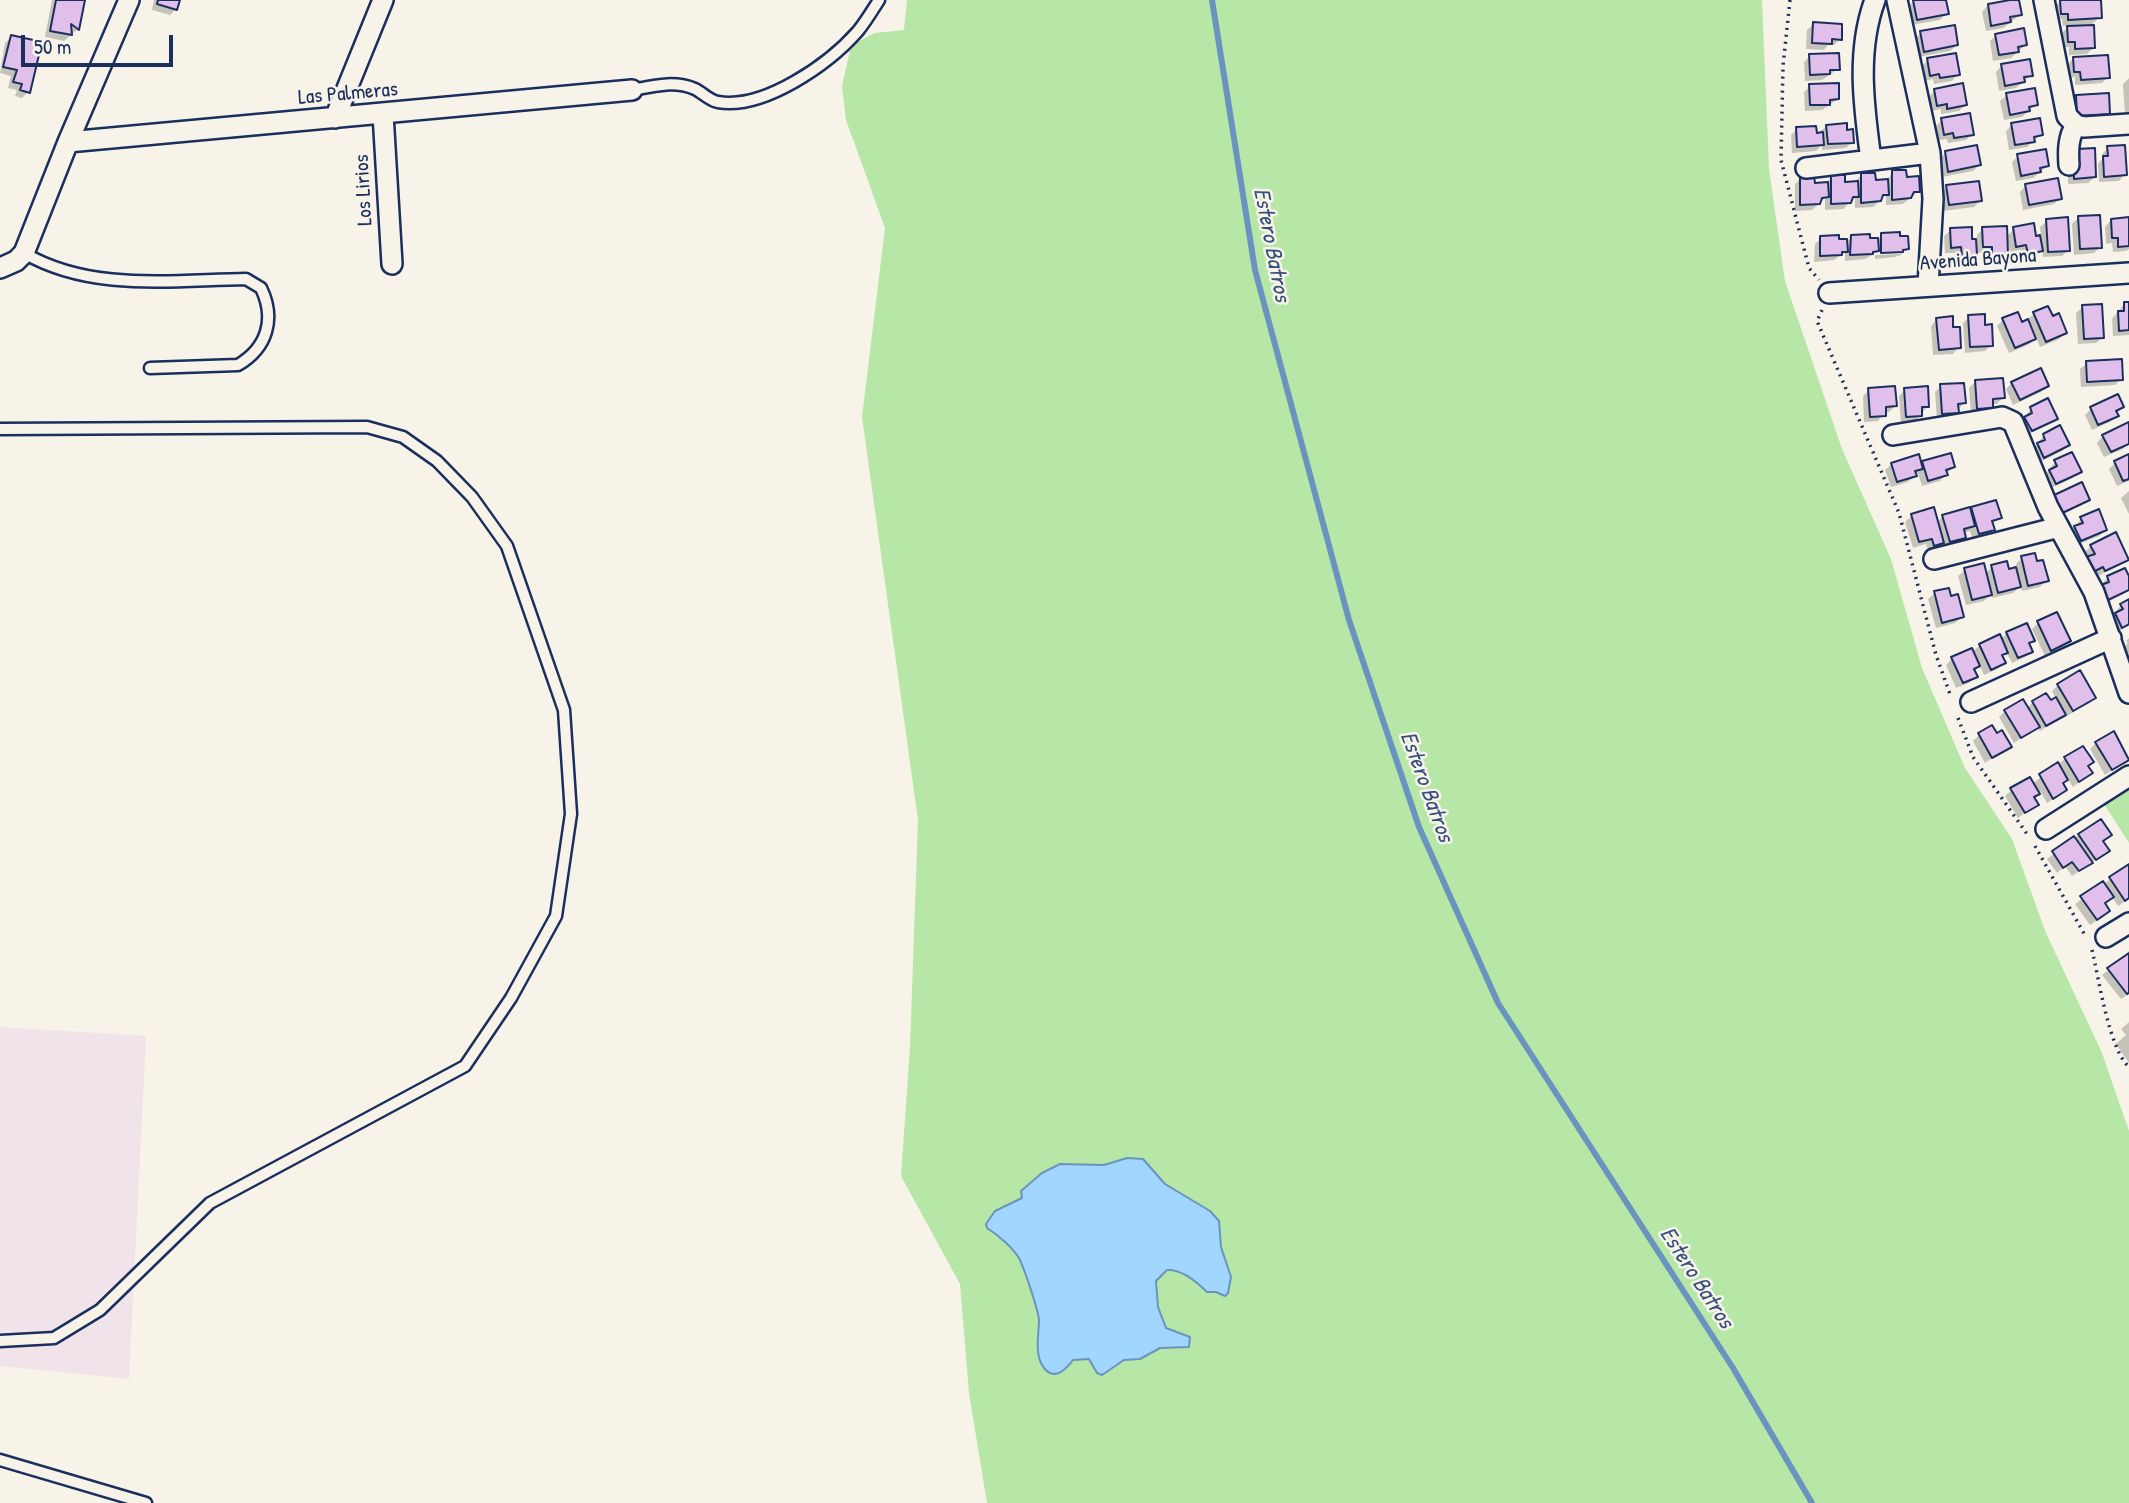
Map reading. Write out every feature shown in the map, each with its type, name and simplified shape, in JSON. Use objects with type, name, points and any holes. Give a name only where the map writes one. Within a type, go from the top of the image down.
[{"type":"street","points":[[0,268],[16,261],[24,253],[129,0]]},
{"type":"street","points":[[335,118],[383,0]]},
{"type":"street","points":[[1871,160],[1863,65],[1867,25],[1875,0]]},
{"type":"street","points":[[1897,0],[1930,153],[1933,200],[1928,286]]},
{"type":"street","points":[[2044,0],[2067,116],[2076,125],[2091,127],[2129,124]]},
{"type":"street","name":"Las Palmeras","points":[[68,142],[632,90]]},
{"type":"street","name":"Los Lirios","points":[[383,114],[392,264]]},
{"type":"street","points":[[2069,165],[2069,147],[2076,125]]},
{"type":"street","points":[[1806,168],[1930,153]]},
{"type":"street","name":"Avenida Bayona","points":[[1829,293],[2129,273]]},
{"type":"street","points":[[1893,435],[2003,417],[2010,419],[2042,493],[2094,592],[2129,693]]},
{"type":"street","points":[[1934,559],[2059,527]]},
{"type":"street","points":[[1971,702],[2111,638]]},
{"type":"street","points":[[2046,830],[2129,776]]},
{"type":"street","points":[[2106,937],[2129,923]]},
{"type":"lane","points":[[632,90],[680,84],[697,90],[716,102],[733,102],[769,95],[831,56],[856,33],[879,0]]},
{"type":"lane","points":[[24,253],[58,270],[96,279],[246,279],[261,288],[268,309],[267,331],[263,342],[248,359],[238,365],[150,368]]},
{"type":"lane","points":[[0,429],[367,427],[403,436],[437,461],[472,497],[507,546],[564,710],[571,814],[556,916],[511,998],[465,1066],[210,1203],[100,1310],[54,1338],[0,1341]]},
{"type":"lane","points":[[0,1460],[146,1503]]},
{"type":"path","points":[[1790,0],[1783,66],[1781,160],[1809,268],[1829,293]]},
{"type":"shaded area","points":[[0,1027],[146,1036],[129,1379],[0,1366]]},
{"type":"green space","points":[[907,0],[1762,0],[1769,169],[1785,281],[1842,449],[1891,559],[1922,668],[1965,768],[2012,839],[2046,933],[2102,1053],[2129,1131],[2129,1503],[987,1503],[969,1393],[960,1284],[901,1176],[910,1048],[918,820],[862,417],[885,228],[846,120],[842,86],[850,51],[857,42],[875,33],[904,30]]},
{"type":"green space","points":[[2129,789],[2129,843],[2104,804]]},
{"type":"water","points":[[1127,1158],[1143,1159],[1165,1184],[1210,1211],[1219,1221],[1221,1247],[1231,1277],[1228,1293],[1225,1296],[1207,1292],[1183,1274],[1167,1270],[1156,1281],[1158,1307],[1166,1328],[1190,1337],[1189,1347],[1160,1348],[1140,1359],[1124,1360],[1102,1375],[1097,1373],[1089,1359],[1073,1360],[1057,1374],[1049,1373],[1039,1358],[1038,1315],[1019,1258],[986,1224],[995,1211],[1022,1198],[1021,1191],[1042,1173],[1060,1164],[1104,1165]]},
{"type":"building","points":[[56,0],[85,0],[79,30],[71,24],[72,35],[50,31]]},
{"type":"building","points":[[158,0],[180,0],[177,10],[157,4]]},
{"type":"building","points":[[1913,0],[1946,0],[1949,14],[1917,20]]},
{"type":"building","points":[[2019,0],[2022,15],[2010,17],[2011,22],[1991,26],[1988,4]]},
{"type":"building","points":[[2060,0],[2101,0],[2102,18],[2068,20],[2068,14],[2061,14]]},
{"type":"building","points":[[1813,22],[1842,24],[1842,40],[1832,39],[1832,44],[1812,43]]},
{"type":"building","points":[[1955,25],[1958,45],[1924,52],[1920,31]]},
{"type":"building","points":[[2094,25],[2095,48],[2075,49],[2075,42],[2068,42],[2067,26]]},
{"type":"building","points":[[2024,28],[2027,45],[2018,47],[2019,52],[1999,55],[1995,34]]},
{"type":"building","points":[[11,35],[42,42],[30,93],[20,90],[22,84],[13,82],[17,70],[3,67]]},
{"type":"building","points":[[1839,53],[1840,70],[1830,70],[1830,74],[1810,75],[1809,54]]},
{"type":"building","points":[[1956,53],[1960,75],[1940,78],[1939,74],[1930,76],[1927,58]]},
{"type":"building","points":[[2108,55],[2110,78],[2081,80],[2080,72],[2074,72],[2073,57]]},
{"type":"building","points":[[2030,59],[2033,76],[2024,77],[2025,82],[2005,86],[2001,64]]},
{"type":"building","points":[[1839,83],[1839,99],[1830,100],[1830,105],[1810,105],[1809,84]]},
{"type":"building","points":[[1963,83],[1967,105],[1947,109],[1947,104],[1937,106],[1934,89]]},
{"type":"building","points":[[2035,88],[2038,105],[2029,107],[2030,111],[2010,115],[2006,93]]},
{"type":"building","points":[[2109,93],[2110,114],[2077,116],[2076,95]]},
{"type":"building","points":[[1970,113],[1974,135],[1954,138],[1953,133],[1944,135],[1941,118]]},
{"type":"building","points":[[2040,118],[2043,135],[2034,137],[2035,142],[2015,145],[2011,123]]},
{"type":"building","points":[[1847,123],[1847,130],[1853,129],[1854,143],[1828,144],[1826,125]]},
{"type":"building","points":[[1816,126],[1817,133],[1823,132],[1824,145],[1797,147],[1796,127]]},
{"type":"building","points":[[1977,145],[1981,165],[1948,172],[1945,151]]},
{"type":"building","points":[[2125,145],[2127,175],[2104,177],[2103,156],[2108,156],[2107,146]]},
{"type":"building","points":[[2095,148],[2096,177],[2074,179],[2073,158],[2077,149]]},
{"type":"building","points":[[2046,149],[2049,166],[2040,168],[2041,172],[2021,176],[2017,154]]},
{"type":"building","points":[[1892,170],[1906,170],[1907,177],[1919,176],[1920,192],[1914,192],[1911,198],[1892,200]]},
{"type":"building","points":[[1861,173],[1875,173],[1876,180],[1888,179],[1889,195],[1883,195],[1881,201],[1861,203]]},
{"type":"building","points":[[1831,175],[1845,175],[1845,182],[1858,181],[1859,197],[1853,197],[1851,203],[1831,204]]},
{"type":"building","points":[[1800,176],[1814,176],[1815,183],[1828,182],[1829,197],[1822,198],[1820,204],[1800,205]]},
{"type":"building","points":[[2058,178],[2062,199],[2029,205],[2025,184]]},
{"type":"building","points":[[1979,181],[1982,201],[1949,205],[1946,185]]},
{"type":"building","points":[[2100,215],[2102,248],[2080,249],[2078,216]]},
{"type":"building","points":[[2068,217],[2070,251],[2048,252],[2046,219]]},
{"type":"building","points":[[2129,217],[2129,246],[2118,247],[2118,238],[2112,238],[2111,219]]},
{"type":"building","points":[[2034,223],[2043,251],[2028,254],[2026,245],[2016,247],[2013,227]]},
{"type":"building","points":[[2007,226],[2008,254],[1992,255],[1992,247],[1983,247],[1982,227]]},
{"type":"building","points":[[1972,227],[1972,239],[1976,239],[1977,255],[1962,256],[1961,247],[1951,248],[1950,228]]},
{"type":"building","points":[[1900,232],[1900,236],[1908,236],[1909,249],[1903,252],[1881,253],[1881,233]]},
{"type":"building","points":[[1870,234],[1870,238],[1878,238],[1879,251],[1873,254],[1850,255],[1851,235]]},
{"type":"building","points":[[1839,235],[1839,239],[1847,239],[1848,252],[1842,252],[1842,255],[1820,256],[1820,236]]},
{"type":"building","points":[[2124,302],[2129,302],[2129,330],[2119,331],[2118,311],[2124,311]]},
{"type":"building","points":[[2102,304],[2104,338],[2084,339],[2082,305]]},
{"type":"building","points":[[2048,306],[2053,316],[2059,313],[2067,333],[2046,342],[2033,312]]},
{"type":"building","points":[[2018,312],[2022,322],[2028,319],[2036,339],[2015,348],[2002,318]]},
{"type":"building","points":[[1985,314],[1985,325],[1992,324],[1993,346],[1970,347],[1968,315]]},
{"type":"building","points":[[1953,316],[1953,327],[1960,327],[1961,348],[1939,350],[1936,318]]},
{"type":"building","points":[[2122,359],[2123,380],[2087,382],[2086,361]]},
{"type":"building","points":[[2041,368],[2049,386],[2020,400],[2011,382]]},
{"type":"building","points":[[2003,378],[2005,398],[1993,399],[1993,408],[1977,409],[1975,380]]},
{"type":"building","points":[[1964,383],[1966,403],[1958,404],[1959,413],[1942,414],[1940,384]]},
{"type":"building","points":[[1895,386],[1897,406],[1886,407],[1886,416],[1870,417],[1868,388]]},
{"type":"building","points":[[1928,386],[1929,407],[1922,407],[1922,416],[1906,417],[1904,388]]},
{"type":"building","points":[[2118,394],[2124,407],[2116,411],[2119,416],[2098,425],[2090,407]]},
{"type":"building","points":[[2048,398],[2058,419],[2032,431],[2024,417],[2032,413],[2030,407]]},
{"type":"building","points":[[2129,422],[2129,444],[2111,452],[2102,435]]},
{"type":"building","points":[[2060,425],[2070,445],[2044,458],[2037,443],[2045,440],[2043,434]]},
{"type":"building","points":[[2072,452],[2082,472],[2056,484],[2049,470],[2057,466],[2054,460]]},
{"type":"building","points":[[1951,453],[1955,467],[1946,470],[1948,475],[1928,481],[1922,461]]},
{"type":"building","points":[[1919,454],[1923,469],[1915,471],[1917,476],[1897,482],[1891,463]]},
{"type":"building","points":[[2129,454],[2129,479],[2123,481],[2114,461]]},
{"type":"building","points":[[2082,482],[2090,500],[2060,514],[2052,496]]},
{"type":"building","points":[[1996,500],[2002,518],[1992,521],[1995,530],[1979,534],[1971,507]]},
{"type":"building","points":[[1934,507],[1944,543],[1934,546],[1932,539],[1919,542],[1911,514]]},
{"type":"building","points":[[1970,507],[1975,526],[1964,529],[1966,538],[1950,542],[1942,515]]},
{"type":"building","points":[[2099,509],[2107,530],[2081,541],[2074,526],[2083,523],[2080,517]]},
{"type":"building","points":[[2116,532],[2129,560],[2105,571],[2103,567],[2093,572],[2086,557],[2095,554],[2090,545]]},
{"type":"building","points":[[2035,553],[2037,561],[2043,560],[2049,581],[2028,586],[2021,556]]},
{"type":"building","points":[[2007,561],[2009,569],[2016,567],[2021,587],[1998,593],[1991,565]]},
{"type":"building","points":[[1984,563],[1992,595],[1972,600],[1964,568]]},
{"type":"building","points":[[2125,568],[2129,576],[2129,590],[2108,600],[2101,585],[2109,582],[2107,576]]},
{"type":"building","points":[[1949,588],[1951,596],[1958,594],[1964,617],[1942,623],[1934,591]]},
{"type":"building","points":[[2129,599],[2129,624],[2122,628],[2115,613],[2123,609],[2120,604]]},
{"type":"building","points":[[2057,612],[2071,641],[2051,651],[2037,621]]},
{"type":"building","points":[[2027,623],[2035,641],[2029,643],[2033,652],[2018,658],[2006,632]]},
{"type":"building","points":[[2000,634],[2008,653],[2002,655],[2006,663],[1991,670],[1979,644]]},
{"type":"building","points":[[1972,648],[1980,666],[1974,669],[1978,677],[1963,683],[1951,657]]},
{"type":"building","points":[[2080,670],[2096,698],[2073,711],[2057,684]]},
{"type":"building","points":[[2046,693],[2051,700],[2056,697],[2066,715],[2046,726],[2032,701]]},
{"type":"building","points":[[2023,699],[2040,727],[2021,738],[2004,710]]},
{"type":"building","points":[[1992,725],[1997,733],[2002,730],[2012,747],[1992,758],[1978,733]]},
{"type":"building","points":[[2114,731],[2129,760],[2112,770],[2095,742]]},
{"type":"building","points":[[2083,746],[2094,762],[2088,766],[2093,773],[2079,782],[2064,757]]},
{"type":"building","points":[[2058,762],[2068,780],[2063,783],[2067,790],[2053,799],[2039,774]]},
{"type":"building","points":[[2030,777],[2040,794],[2034,797],[2039,805],[2025,813],[2010,788]]},
{"type":"building","points":[[2101,819],[2112,835],[2103,841],[2110,851],[2096,860],[2078,834]]},
{"type":"building","points":[[2074,836],[2093,863],[2079,871],[2072,862],[2063,868],[2052,851]]},
{"type":"building","points":[[2129,864],[2129,898],[2125,901],[2109,877]]},
{"type":"building","points":[[2103,881],[2114,897],[2105,903],[2110,911],[2097,920],[2080,896]]},
{"type":"building","points":[[2129,953],[2129,993],[2127,994],[2107,968]]},
{"type":"waterway","name":"Estero Batros","points":[[1212,0],[1255,270],[1349,620],[1419,827],[1498,1003],[1733,1368],[1812,1503]]}]
